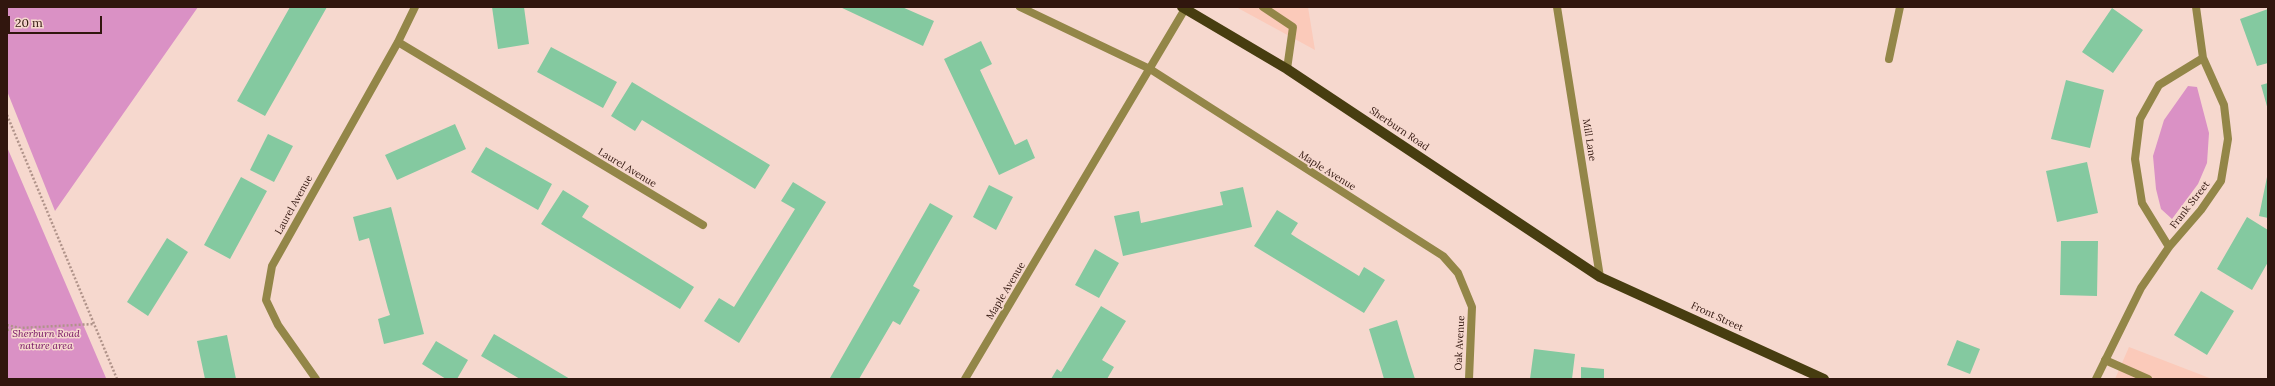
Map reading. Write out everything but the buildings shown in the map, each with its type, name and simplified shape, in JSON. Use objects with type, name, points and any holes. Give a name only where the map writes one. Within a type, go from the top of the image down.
[{"type":"main road","name":"Sherburn Road","points":[[1183,8],[1287,69],[1600,277]]},
{"type":"main road","name":"Front Street","points":[[1600,277],[1824,379]]},
{"type":"street","name":"Laurel Avenue","points":[[316,379],[278,326],[266,300],[272,266],[398,42],[415,7]]},
{"type":"street","name":"Maple Avenue","points":[[1020,7],[1150,69],[1443,256],[1458,272],[1472,307]]},
{"type":"street","points":[[1263,7],[1293,27],[1287,69]]},
{"type":"street","name":"Mill Lane","points":[[1557,7],[1600,277]]},
{"type":"street","points":[[1889,59],[1900,7]]},
{"type":"street","name":"Frank Street","points":[[2096,379],[2141,288],[2169,247],[2201,210],[2221,181],[2228,139],[2224,105],[2203,58],[2196,7]]},
{"type":"street","name":"Maple Avenue","points":[[965,379],[1150,69],[1183,8]]},
{"type":"street","name":"Laurel Avenue","points":[[398,42],[703,225]]},
{"type":"street","name":"Frank Street","points":[[2169,247],[2142,203],[2135,159],[2140,119],[2159,85],[2203,58]]},
{"type":"street","name":"Oak Avenue","points":[[1469,379],[1472,307]]},
{"type":"street","points":[[2105,360],[2148,379]]},
{"type":"path","points":[[7,115],[117,379]]},
{"type":"path","points":[[7,330],[94,324]]},
{"type":"path","points":[[7,325],[20,328]]},
{"type":"shaded area","points":[[1236,7],[1308,7],[1315,50]]},
{"type":"shaded area","points":[[2129,347],[2212,379],[2115,379]]},
{"type":"green space","points":[[7,7],[198,7],[55,211],[7,91]]},
{"type":"green space","points":[[2188,86],[2197,87],[2209,133],[2207,163],[2198,184],[2172,219],[2161,209],[2156,189],[2153,156],[2164,120]]},
{"type":"green space","name":"Sherburn Road nature area","points":[[7,147],[106,378],[7,379]]}]
